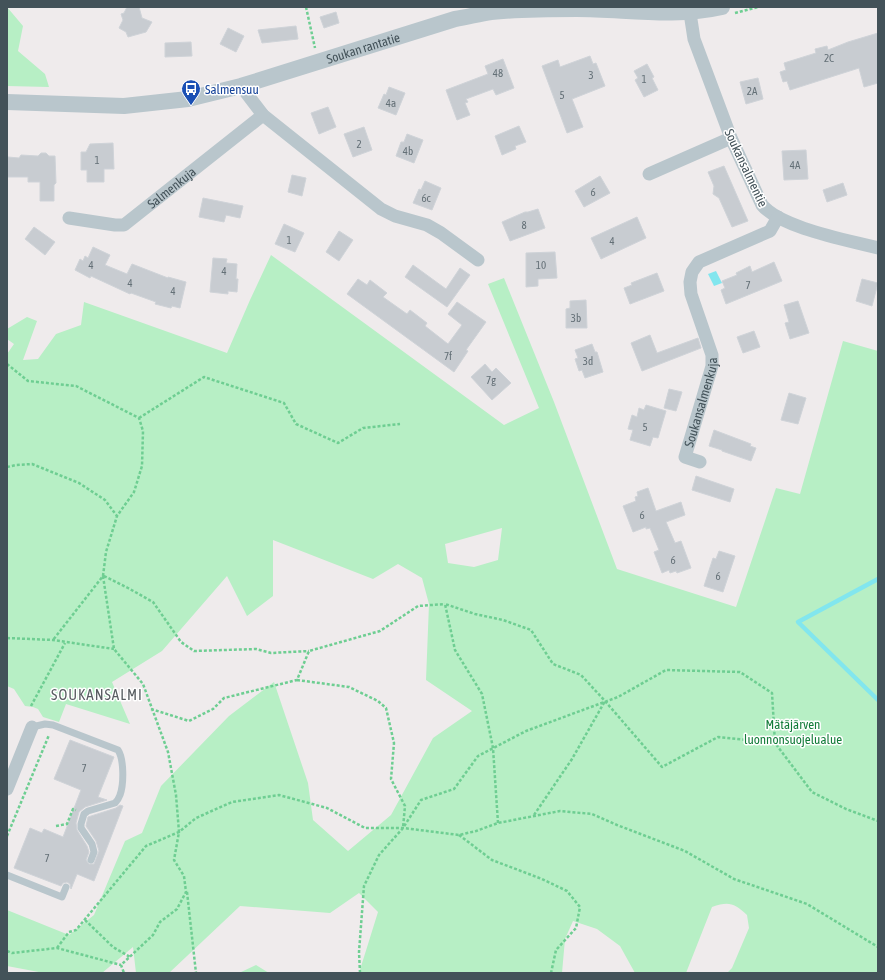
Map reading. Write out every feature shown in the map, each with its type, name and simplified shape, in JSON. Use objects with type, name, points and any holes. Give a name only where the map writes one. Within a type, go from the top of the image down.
[{"type":"street","name":"Soukan rantatie","points":[[7,102],[124,106],[188,99],[241,86],[455,20],[490,12],[577,9],[659,13],[689,10],[727,11]]},
{"type":"street","name":"Soukansalmentie","points":[[689,10],[694,39],[731,138],[762,205],[767,211],[792,224],[878,248]]},
{"type":"street","points":[[241,86],[263,115],[381,210],[395,216],[427,225],[478,260]]},
{"type":"street","name":"Salmenkuja","points":[[69,218],[124,225],[263,115]]},
{"type":"street","points":[[649,174],[731,138]]},
{"type":"street","name":"Soukansalmenkuja","points":[[700,462],[685,457],[712,366],[712,355],[690,294],[692,272],[699,262],[770,231],[778,217]]},
{"type":"street","points":[[7,789],[32,727]]},
{"type":"lane","points":[[32,727],[45,724],[53,725],[118,750],[121,754],[123,780],[120,795],[115,803],[88,811],[84,814],[81,824],[81,828],[92,844],[94,852],[91,860]]},
{"type":"lane","points":[[7,875],[62,897],[66,887]]},
{"type":"path","points":[[306,7],[316,51]]},
{"type":"path","points":[[727,11],[758,7]]},
{"type":"path","points":[[7,364],[28,382],[76,386],[139,418],[143,431],[142,466],[134,492],[117,516],[106,552],[103,576],[114,649],[143,684],[168,752],[176,795],[179,832],[174,860],[184,876],[196,973]]},
{"type":"path","points":[[139,418],[204,377],[284,403],[296,424],[338,443],[363,428],[400,424]]},
{"type":"path","points":[[7,467],[32,464],[79,483],[105,500],[117,516]]},
{"type":"path","points":[[53,640],[103,576]]},
{"type":"path","points":[[103,576],[153,602],[181,642],[194,651],[256,649],[270,653],[309,652],[380,630],[418,606],[445,604],[475,614],[503,620],[531,630],[553,664],[581,675],[662,766],[718,737],[775,743]]},
{"type":"path","points":[[445,604],[455,650],[482,694],[493,748],[498,823]]},
{"type":"path","points":[[7,638],[53,640],[65,643],[114,649]]},
{"type":"path","points":[[31,706],[65,643]]},
{"type":"path","points":[[297,680],[309,652]]},
{"type":"path","points":[[360,973],[358,952],[364,886],[379,856],[403,828],[421,800],[454,789],[478,756],[493,748],[526,731],[618,697],[666,670],[740,672],[772,693],[775,743],[812,792],[846,809],[878,821]]},
{"type":"path","points":[[151,708],[189,721],[214,709],[224,698],[297,680],[349,687],[378,701],[386,708],[394,743],[391,779],[405,806],[403,828]]},
{"type":"path","points":[[534,815],[572,759],[605,701]]},
{"type":"path","points":[[7,836],[53,725]]},
{"type":"path","points":[[57,948],[69,932],[76,930],[85,920],[146,846],[179,832],[196,818],[232,802],[279,795],[327,808],[365,828],[403,828],[459,835],[498,823],[534,815],[560,811],[592,814],[685,851],[734,880],[806,904],[878,947]]},
{"type":"path","points":[[56,826],[67,824],[73,809]]},
{"type":"path","points":[[459,835],[492,860],[542,878],[567,891],[580,907],[576,928],[556,950],[551,973]]},
{"type":"path","points":[[121,965],[153,935],[160,922],[177,909],[186,892]]},
{"type":"path","points":[[85,920],[113,947],[130,957]]},
{"type":"path","points":[[7,951],[12,953],[57,948],[121,965]]},
{"type":"path","points":[[121,965],[124,973]]},
{"type":"green space","points":[[7,7],[23,26],[18,51],[45,74],[49,87],[7,86]]},
{"type":"green space","name":"Mätäjärven luonnonsuojelualue","points":[[271,255],[504,425],[539,408],[488,284],[504,278],[554,402],[617,569],[736,607],[776,488],[800,494],[843,341],[878,351],[878,973],[727,973],[732,968],[749,928],[747,915],[731,904],[723,904],[712,907],[686,973],[635,973],[620,946],[597,929],[573,921],[565,939],[562,973],[359,973],[378,912],[359,893],[330,913],[240,906],[169,973],[136,973],[133,947],[102,973],[44,973],[7,966],[7,910],[69,935],[94,915],[125,841],[142,833],[161,786],[229,716],[274,682],[308,783],[313,820],[348,851],[391,815],[433,738],[472,711],[426,680],[429,604],[422,578],[398,564],[373,579],[273,540],[273,596],[247,616],[227,576],[162,651],[112,682],[130,724],[66,704],[59,722],[43,717],[38,709],[25,706],[14,689],[7,686],[7,354],[14,344],[7,339],[7,329],[27,317],[37,321],[23,360],[38,359],[56,334],[81,325],[84,302],[227,353]],"holes":[[[502,528],[498,560],[474,567],[448,563],[445,544]]]},
{"type":"green space","points":[[256,965],[269,973],[239,973]]},
{"type":"water","points":[[716,271],[722,283],[714,286],[708,274]]},
{"type":"building","points":[[127,7],[139,7],[142,18],[152,22],[146,32],[128,37],[126,32],[119,28],[123,20],[121,14],[124,13]]},
{"type":"building","points":[[336,12],[339,23],[324,28],[320,17]]},
{"type":"building","points":[[296,26],[298,39],[262,43],[258,30]]},
{"type":"building","points":[[228,28],[244,36],[236,52],[220,44]]},
{"type":"building","points":[[878,33],[878,83],[864,87],[859,68],[790,90],[787,81],[783,82],[780,72],[786,70],[784,63],[816,53],[815,49],[827,46],[828,50]]},
{"type":"building","points":[[191,42],[192,56],[165,57],[165,43]]},
{"type":"building","points":[[590,56],[593,64],[596,63],[605,86],[572,99],[583,127],[567,133],[542,66],[558,60],[560,67]]},
{"type":"building","points":[[503,59],[514,88],[496,95],[493,89],[466,99],[468,102],[465,103],[470,115],[457,120],[446,90],[488,74],[485,66]]},
{"type":"building","points":[[647,64],[654,77],[652,78],[658,90],[644,97],[635,80],[638,78],[634,71]]},
{"type":"building","points":[[758,78],[763,99],[746,104],[740,82]]},
{"type":"building","points":[[389,87],[405,93],[396,115],[378,108]]},
{"type":"building","points":[[328,107],[336,127],[319,134],[311,113]]},
{"type":"building","points":[[519,126],[526,142],[515,146],[516,149],[502,155],[495,136]]},
{"type":"building","points":[[364,127],[372,150],[353,157],[344,134]]},
{"type":"building","points":[[407,134],[423,140],[414,163],[396,156],[401,142],[404,142]]},
{"type":"building","points":[[113,143],[114,169],[104,169],[104,182],[87,182],[87,170],[81,170],[81,152],[86,152],[90,144]]},
{"type":"building","points":[[806,150],[808,179],[784,180],[782,151]]},
{"type":"building","points":[[41,153],[46,153],[49,156],[55,156],[56,183],[54,185],[54,201],[40,201],[40,182],[28,182],[28,177],[7,177],[8,157],[19,158],[21,155],[38,156]]},
{"type":"building","points":[[724,166],[748,221],[732,227],[719,198],[713,194],[714,186],[708,172]]},
{"type":"building","points":[[292,175],[306,178],[302,196],[288,192]]},
{"type":"building","points":[[600,176],[610,193],[584,207],[575,191]]},
{"type":"building","points":[[425,181],[441,188],[432,210],[413,203],[419,189],[421,190]]},
{"type":"building","points":[[843,183],[847,195],[827,202],[823,190]]},
{"type":"building","points":[[203,198],[243,206],[240,218],[226,215],[224,222],[199,217]]},
{"type":"building","points":[[538,209],[545,228],[510,241],[502,222],[525,212]]},
{"type":"building","points":[[637,217],[646,238],[601,259],[591,238]]},
{"type":"building","points":[[284,224],[304,233],[295,252],[275,244]]},
{"type":"building","points":[[34,227],[55,242],[45,255],[25,239]]},
{"type":"building","points":[[339,231],[353,240],[339,261],[326,252]]},
{"type":"building","points":[[93,247],[110,255],[105,265],[127,274],[132,264],[168,278],[186,282],[180,308],[172,306],[171,308],[155,304],[156,302],[131,293],[130,294],[91,276],[90,278],[75,270],[80,259],[83,261],[85,256],[88,258]]},
{"type":"building","points":[[555,252],[557,278],[538,279],[538,286],[526,287],[526,253]]},
{"type":"building","points":[[213,258],[227,259],[226,263],[237,264],[237,292],[228,291],[228,294],[210,292]]},
{"type":"building","points":[[774,262],[782,281],[726,304],[721,290],[725,288],[722,281],[737,275],[736,273],[750,266],[752,272]]},
{"type":"building","points":[[413,265],[446,289],[460,268],[470,275],[447,307],[405,277]]},
{"type":"building","points":[[657,273],[664,291],[630,304],[624,288],[632,285],[631,283]]},
{"type":"building","points":[[358,279],[367,285],[370,280],[387,293],[383,297],[407,314],[410,310],[427,323],[425,326],[448,344],[462,325],[448,314],[457,302],[486,322],[466,350],[468,351],[454,372],[347,294]]},
{"type":"building","points":[[862,279],[878,283],[872,306],[856,301]]},
{"type":"building","points":[[586,300],[587,328],[566,328],[566,309],[570,308],[570,301]]},
{"type":"building","points":[[798,301],[809,333],[790,339],[785,323],[789,322],[784,305]]},
{"type":"building","points":[[754,331],[760,347],[743,353],[737,337]]},
{"type":"building","points":[[650,335],[657,353],[698,338],[701,348],[642,371],[631,343]]},
{"type":"building","points":[[592,344],[595,352],[597,352],[603,372],[585,378],[582,370],[579,371],[575,359],[578,358],[575,350]]},
{"type":"building","points":[[485,364],[492,372],[496,368],[511,383],[492,400],[471,377]]},
{"type":"building","points":[[669,389],[682,392],[676,411],[664,408]]},
{"type":"building","points":[[789,393],[806,398],[798,424],[781,420]]},
{"type":"building","points":[[646,405],[666,411],[658,438],[653,437],[650,446],[630,440],[633,430],[628,429],[632,415],[637,417],[639,408],[644,410]]},
{"type":"building","points":[[714,430],[751,444],[750,446],[756,448],[751,461],[709,446]]},
{"type":"building","points":[[696,476],[734,489],[730,502],[692,490]]},
{"type":"building","points":[[648,488],[656,511],[681,502],[685,515],[666,522],[675,543],[681,541],[691,568],[677,573],[676,571],[670,573],[669,570],[662,573],[654,552],[659,550],[650,528],[646,529],[646,527],[633,532],[623,506],[636,501],[635,497],[638,496],[637,492]]},
{"type":"building","points":[[719,551],[735,556],[723,592],[704,586],[713,558],[716,559]]},
{"type":"building","points":[[70,740],[114,757],[98,797],[107,800],[85,807],[79,812],[76,823],[77,830],[89,852],[86,860],[89,864],[94,864],[99,851],[96,841],[86,826],[88,817],[116,808],[120,805],[123,806],[94,881],[77,874],[71,889],[70,884],[67,882],[63,883],[61,886],[14,868],[30,828],[42,833],[44,829],[63,837],[81,790],[54,779]]},
{"type":"waterway","points":[[878,579],[798,622],[878,700]]},
{"type":"place","name":"Salmensuu","points":[[191,106]]},
{"type":"district","name":"SOUKANSALMI","points":[[97,694]]}]
